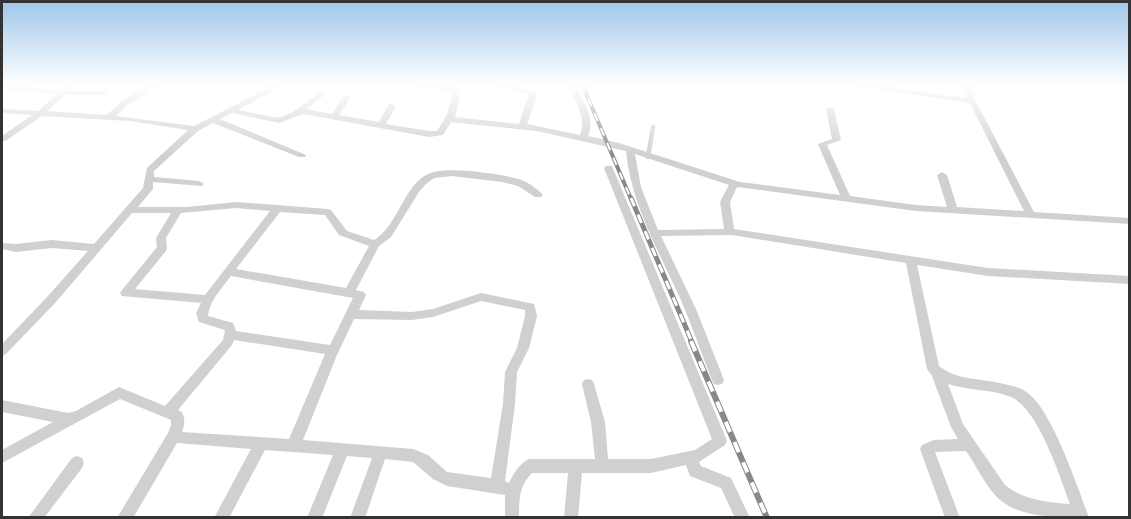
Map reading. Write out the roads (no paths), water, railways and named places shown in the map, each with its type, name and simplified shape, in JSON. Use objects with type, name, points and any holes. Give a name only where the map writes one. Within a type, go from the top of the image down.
[{"type":"street","points":[[4,136],[45,108]]},
{"type":"street","points":[[109,118],[119,108]]},
{"type":"street","points":[[2,351],[150,186],[150,170],[195,129],[237,108]]},
{"type":"street","points":[[232,111],[279,121],[302,108]]},
{"type":"street","points":[[334,117],[340,108]]},
{"type":"street","points":[[381,126],[391,108]]},
{"type":"street","points":[[297,112],[437,134],[453,108]]},
{"type":"street","points":[[522,126],[529,108]]},
{"type":"street","points":[[581,108],[588,125],[582,139]]},
{"type":"street","points":[[976,108],[1031,215]]},
{"type":"street","points":[[830,109],[837,140],[822,144],[847,200]]},
{"type":"street","points":[[2,111],[109,118],[195,129]]},
{"type":"street","points":[[449,117],[475,123],[522,126],[630,150],[734,184],[847,200],[953,211],[1130,221]]},
{"type":"street","points":[[214,120],[302,155]]},
{"type":"street","points":[[630,150],[631,171],[689,305],[718,380]]},
{"type":"street","points":[[512,518],[512,491],[522,473],[529,466],[639,467],[704,453],[718,443],[720,436],[609,168]]},
{"type":"street","points":[[350,292],[375,244],[385,238],[420,182],[429,175],[444,172],[518,182],[531,188],[538,195]]},
{"type":"street","points":[[942,175],[953,211]]},
{"type":"street","points":[[149,179],[199,184]]},
{"type":"street","points":[[730,232],[725,202],[734,184]]},
{"type":"street","points":[[130,210],[178,210],[236,205],[328,212],[343,233],[375,244]]},
{"type":"street","points":[[168,412],[217,358],[231,335],[229,326],[203,319],[202,313],[208,300],[278,207]]},
{"type":"street","points":[[178,210],[161,238],[162,248],[126,293],[208,300]]},
{"type":"street","points":[[656,233],[730,232],[1008,274],[1130,280]]},
{"type":"street","points":[[2,246],[16,248],[52,244],[96,248]]},
{"type":"street","points":[[911,260],[931,363],[938,374],[953,417],[970,445],[1008,497],[1024,504],[1081,515]]},
{"type":"street","points":[[229,272],[360,295],[332,353],[293,447]]},
{"type":"street","points":[[352,314],[412,316],[433,313],[481,297],[527,304],[530,307],[531,316],[523,348],[511,372],[510,405],[497,487]]},
{"type":"street","points":[[231,335],[326,348],[332,353]]},
{"type":"street","points":[[938,374],[944,378],[1013,392],[1027,400],[1048,436],[1081,515]]},
{"type":"street","points":[[588,384],[598,422],[602,466]]},
{"type":"street","points":[[2,457],[119,393],[168,412],[179,419],[173,437],[124,518]]},
{"type":"street","points":[[2,406],[74,418]]},
{"type":"street","points":[[173,437],[419,457],[437,474],[450,480],[512,491]]},
{"type":"street","points":[[221,518],[261,444]]},
{"type":"street","points":[[952,518],[927,448],[970,445]]},
{"type":"street","points":[[314,518],[342,451]]},
{"type":"street","points":[[357,518],[380,454]]},
{"type":"street","points":[[688,457],[695,471],[726,483],[743,518]]},
{"type":"street","points":[[35,518],[77,463]]},
{"type":"street","points":[[571,518],[576,466]]},
{"type":"lane","points":[[648,157],[653,127]]},
{"type":"railway","points":[[592,108],[631,199]]},
{"type":"railway","points":[[631,198],[692,342]]},
{"type":"railway","points":[[691,341],[767,518]]}]
